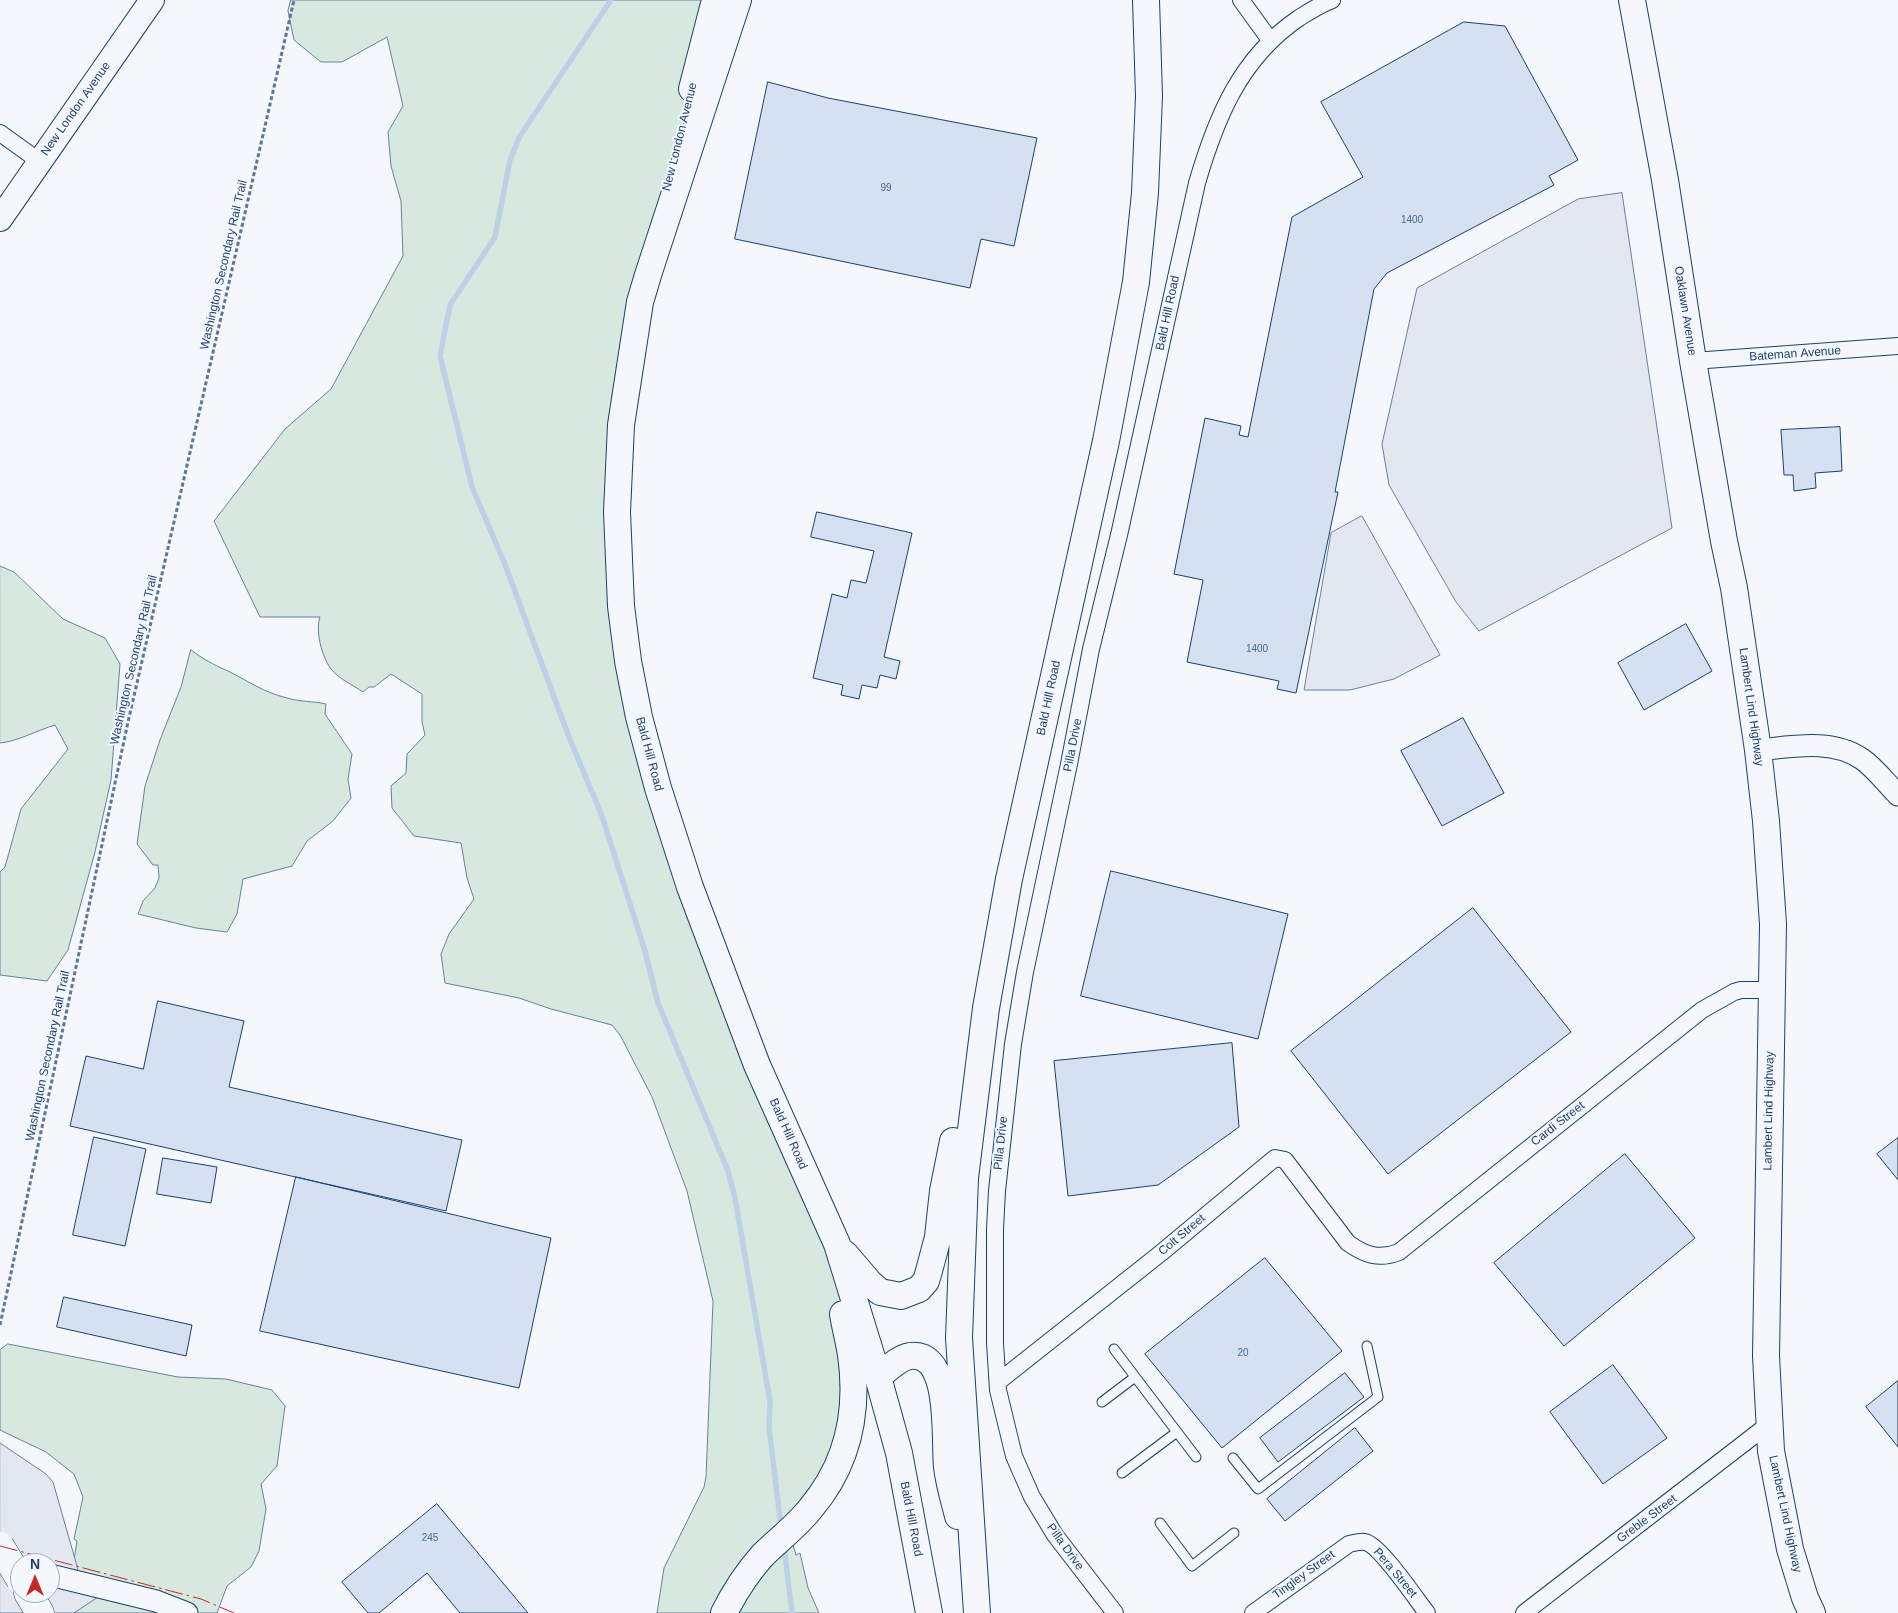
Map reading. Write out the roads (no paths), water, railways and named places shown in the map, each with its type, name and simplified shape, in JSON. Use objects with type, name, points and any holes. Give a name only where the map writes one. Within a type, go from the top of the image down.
[{"type":"highway","points":[[0,1546],[10,1563]]},
{"type":"main road","name":"New London Avenue","points":[[0,219],[152,0]]},
{"type":"main road","points":[[682,127],[702,0]]},
{"type":"main road","name":"New London Avenue","points":[[648,274],[682,127],[715,0]]},
{"type":"main road","points":[[648,274],[738,0]]},
{"type":"main road","points":[[1136,0],[1149,96]]},
{"type":"main road","points":[[1146,0],[1149,96]]},
{"type":"main road","name":"Oaklawn Avenue","points":[[1632,0],[1665,180],[1693,361],[1739,622]]},
{"type":"main road","name":"Bald Hill Road","points":[[976,1604],[959,1338],[964,1178],[986,1008],[1009,879],[1106,441],[1136,282],[1146,193],[1149,96]]},
{"type":"main road","name":"Bald Hill Road","points":[[648,274],[640,302],[626,385],[620,435],[618,522],[621,606],[628,661],[639,717],[654,778],[690,887],[757,1065],[837,1244],[899,1453],[929,1613]]},
{"type":"main road","name":"Lambert Lind Highway","points":[[1739,622],[1758,750],[1766,821],[1773,924],[1766,1356],[1769,1424],[1771,1451],[1804,1609]]},
{"type":"main road","points":[[837,1244],[869,1282],[880,1292],[901,1296],[919,1289],[926,1281],[938,1237],[943,1191],[981,991],[1009,879]]},
{"type":"main road","points":[[724,1613],[738,1588],[761,1558],[811,1509],[821,1495],[839,1466],[849,1431],[853,1397],[851,1354],[819,1206]]},
{"type":"main road","points":[[878,1377],[896,1362],[909,1356],[927,1360],[937,1372],[942,1386],[947,1469],[976,1604]]},
{"type":"street","points":[[1241,0],[1270,40]]},
{"type":"street","name":"Bald Hill Road","points":[[1091,649],[1206,153],[1223,108],[1234,87],[1270,40],[1285,27],[1319,5],[1332,0]]},
{"type":"street","points":[[0,133],[40,161]]},
{"type":"street","name":"Bateman Avenue","points":[[1693,361],[1898,346]]},
{"type":"street","name":"Pilla Drive","points":[[1091,649],[1071,755],[1025,972],[1013,1044],[1000,1151],[995,1229],[995,1343],[998,1390],[1014,1456],[1032,1497],[1055,1535],[1115,1613]]},
{"type":"street","points":[[1758,750],[1820,745],[1842,750],[1862,758],[1898,795]]},
{"type":"street","name":"Cardi Street","points":[[1348,1242],[1360,1252],[1374,1256],[1399,1252],[1702,1010],[1741,990],[1773,990]]},
{"type":"street","name":"Colt Street","points":[[998,1382],[1161,1253],[1275,1158],[1285,1160],[1348,1242]]},
{"type":"street","name":"Greble Street","points":[[1524,1613],[1769,1424]]},
{"type":"street","name":"Tingley Street","points":[[1253,1613],[1349,1544],[1358,1542]]},
{"type":"street","name":"Pera Street","points":[[1358,1542],[1365,1542],[1372,1546],[1384,1558],[1427,1613]]},
{"type":"street","points":[[60,1577],[156,1601],[187,1613]]},
{"type":"lane","points":[[1233,1458],[1258,1489],[1378,1397],[1367,1346]]},
{"type":"lane","points":[[1114,1349],[1196,1457]]},
{"type":"lane","points":[[1102,1402],[1135,1377]]},
{"type":"lane","points":[[1122,1473],[1177,1432]]},
{"type":"lane","points":[[1160,1523],[1192,1566],[1234,1533]]},
{"type":"waterway","points":[[611,0],[520,136],[510,160],[495,237],[450,305],[440,356],[472,487],[504,562],[569,737],[602,816],[645,951],[658,1003],[728,1171],[735,1198],[770,1401],[769,1427],[781,1527]]},
{"type":"waterway","points":[[784,1546],[792,1613]]}]
